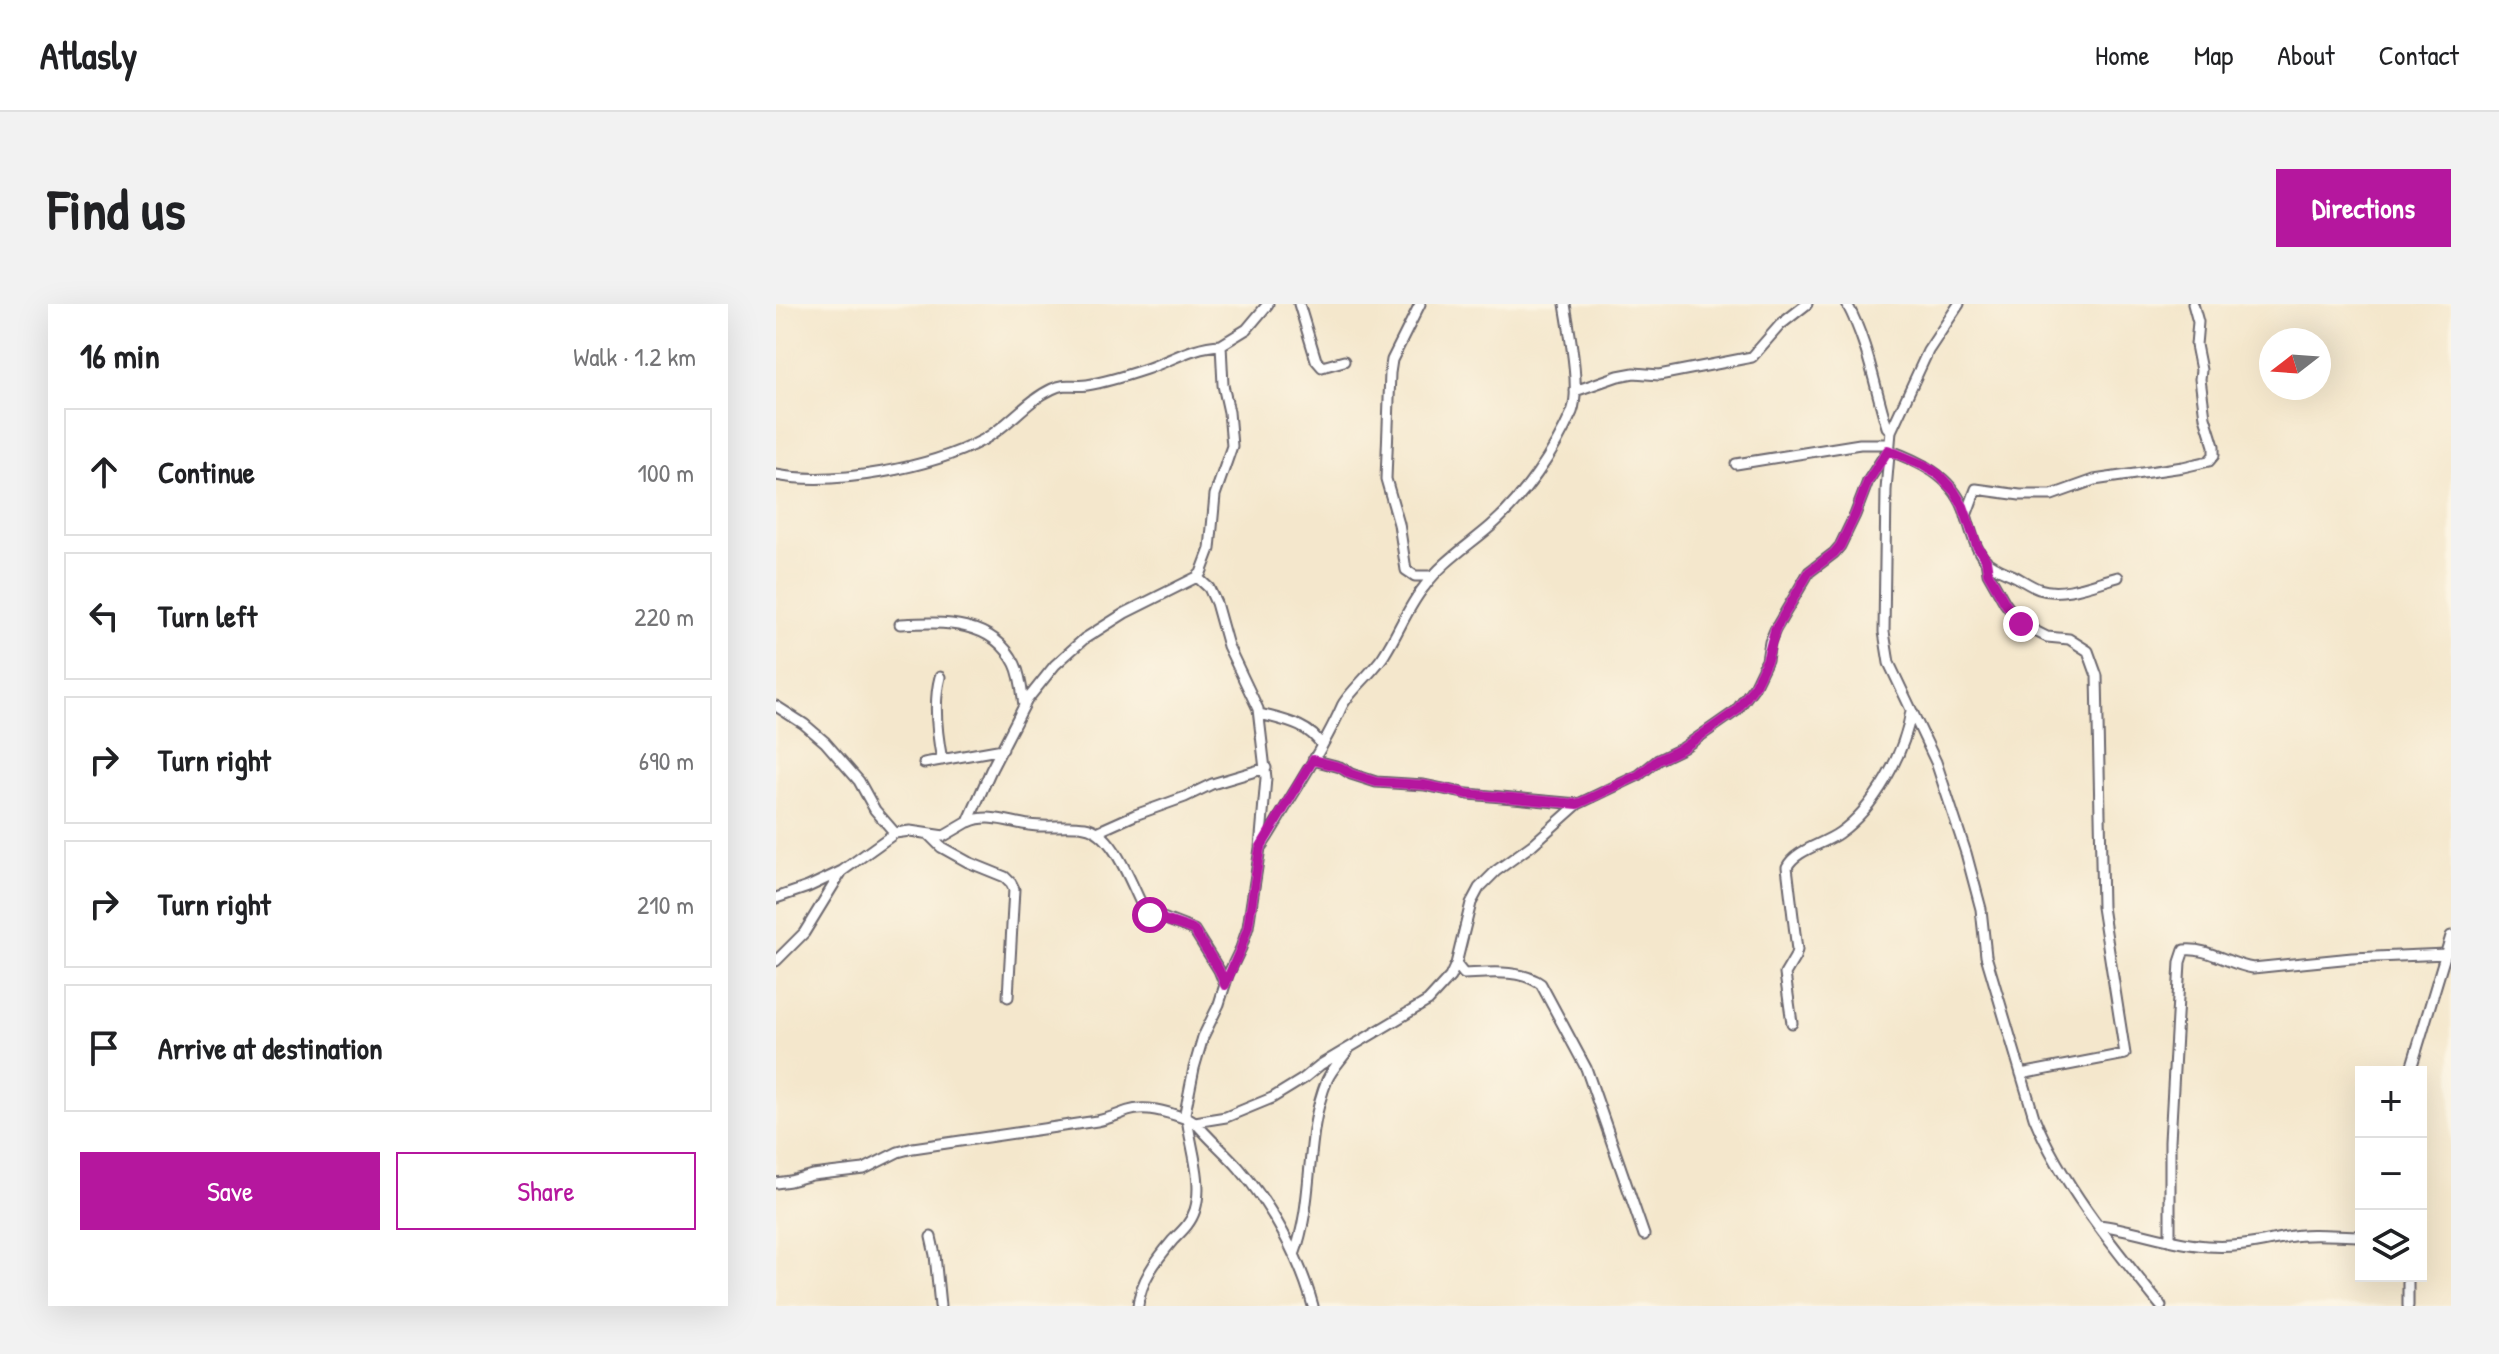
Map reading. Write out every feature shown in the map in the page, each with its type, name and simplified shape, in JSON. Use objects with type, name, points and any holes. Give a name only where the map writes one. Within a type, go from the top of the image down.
[{"type":"street","points":[[776,475],[806,479],[919,465],[983,440],[1051,389],[1069,383],[1100,382],[1150,368],[1184,352],[1221,345],[1247,329],[1268,304]]},
{"type":"street","points":[[1299,304],[1316,360],[1322,367],[1344,361]]},
{"type":"street","points":[[1420,304],[1391,363],[1386,479],[1399,524],[1406,570],[1415,576],[1432,576]]},
{"type":"street","points":[[1260,848],[1322,746],[1339,716],[1342,704],[1383,657],[1412,603],[1440,567],[1494,523],[1533,478],[1573,409],[1575,391],[1565,304]]},
{"type":"street","points":[[1575,391],[1618,376],[1634,373],[1659,375],[1752,357],[1780,325],[1807,304]]},
{"type":"street","points":[[1847,304],[1860,328],[1876,392],[1891,431]]},
{"type":"street","points":[[1959,304],[1928,351],[1891,431],[1888,447],[1884,632],[1889,663],[1936,762],[1966,853],[1981,909],[1986,956],[2041,1134],[2098,1225],[2161,1306]]},
{"type":"street","points":[[1966,516],[1976,489],[2020,495],[2052,495],[2094,480],[2209,461],[2214,455],[2214,446],[2205,417],[2196,345],[2198,322],[2193,304]]},
{"type":"street","points":[[968,822],[1024,706],[1055,665],[1084,639],[1125,613],[1201,573],[1210,549],[1215,495],[1232,446],[1221,345]]},
{"type":"street","points":[[1736,464],[1860,444],[1888,447],[1907,457],[1938,474],[1954,491],[1986,560],[1988,573],[2021,624],[2047,637],[2069,639],[2088,651],[2097,676],[2102,907],[2125,1054],[2021,1074]]},
{"type":"street","points":[[776,1183],[864,1169],[913,1148],[1097,1121],[1129,1110],[1151,1109],[1189,1119],[1226,1117],[1272,1098],[1428,1001],[1450,977],[1471,903],[1479,888],[1496,871],[1532,845],[1578,804],[1639,775],[1736,711],[1754,687],[1767,660],[1775,630],[1809,572],[1840,546],[1868,481],[1888,447]]},
{"type":"street","points":[[1986,560],[2044,591],[2073,589],[2118,577]]},
{"type":"street","points":[[1138,1306],[1139,1292],[1153,1267],[1186,1227],[1194,1212],[1198,1195],[1189,1119],[1194,1068],[1203,1037],[1248,927],[1260,848],[1266,768],[1260,714],[1228,646],[1216,603],[1209,588],[1197,577]]},
{"type":"street","points":[[900,624],[964,625],[983,631],[997,641],[1017,666],[1024,706]]},
{"type":"street","points":[[940,677],[937,688],[938,739],[942,760]]},
{"type":"street","points":[[776,706],[804,724],[851,769],[875,810],[895,833]]},
{"type":"street","points":[[1792,1023],[1785,974],[1797,950],[1787,867],[1794,858],[1853,823],[1875,796],[1900,751],[1911,711]]},
{"type":"street","points":[[1260,714],[1296,724],[1316,736],[1322,746]]},
{"type":"street","points":[[924,763],[1003,749]]},
{"type":"street","points":[[1313,760],[1376,782],[1578,804]]},
{"type":"street","points":[[1097,832],[1212,784],[1266,768]]},
{"type":"street","points":[[776,898],[842,871],[895,833],[910,831],[948,835],[968,822],[985,817],[1037,826],[1087,827],[1097,832],[1119,859],[1145,911],[1194,930],[1225,985]]},
{"type":"street","points":[[927,834],[941,847],[968,862],[1005,877],[1014,889],[1008,997]]},
{"type":"street","points":[[776,961],[804,933],[842,871]]},
{"type":"street","points":[[2411,1066],[2451,936]]},
{"type":"street","points":[[2170,1240],[2172,1096],[2178,1036],[2180,962],[2184,950],[2199,950],[2253,968],[2352,958],[2446,954]]},
{"type":"street","points":[[1456,964],[1464,974],[1514,974],[1541,984],[1586,1068],[1644,1235]]},
{"type":"street","points":[[1294,1255],[1307,1212],[1311,1155],[1321,1100],[1332,1071],[1350,1047]]},
{"type":"street","points":[[1189,1119],[1239,1167],[1256,1190],[1294,1255],[1313,1306]]},
{"type":"street","points":[[2098,1225],[2126,1228],[2203,1246],[2238,1247],[2288,1237],[2355,1236]]},
{"type":"street","points":[[931,1237],[940,1306]]},
{"type":"street","points":[[2408,1282],[2408,1306]]},
{"type":"route","points":[[1150,915],[1194,930],[1225,985],[1248,927],[1260,848],[1313,760],[1376,782],[1578,804],[1639,775],[1658,760],[1683,748],[1736,711],[1754,687],[1767,660],[1775,630],[1809,572],[1840,546],[1868,481],[1888,450],[1924,465],[1954,491],[1986,560],[1988,573],[2021,624]]}]
